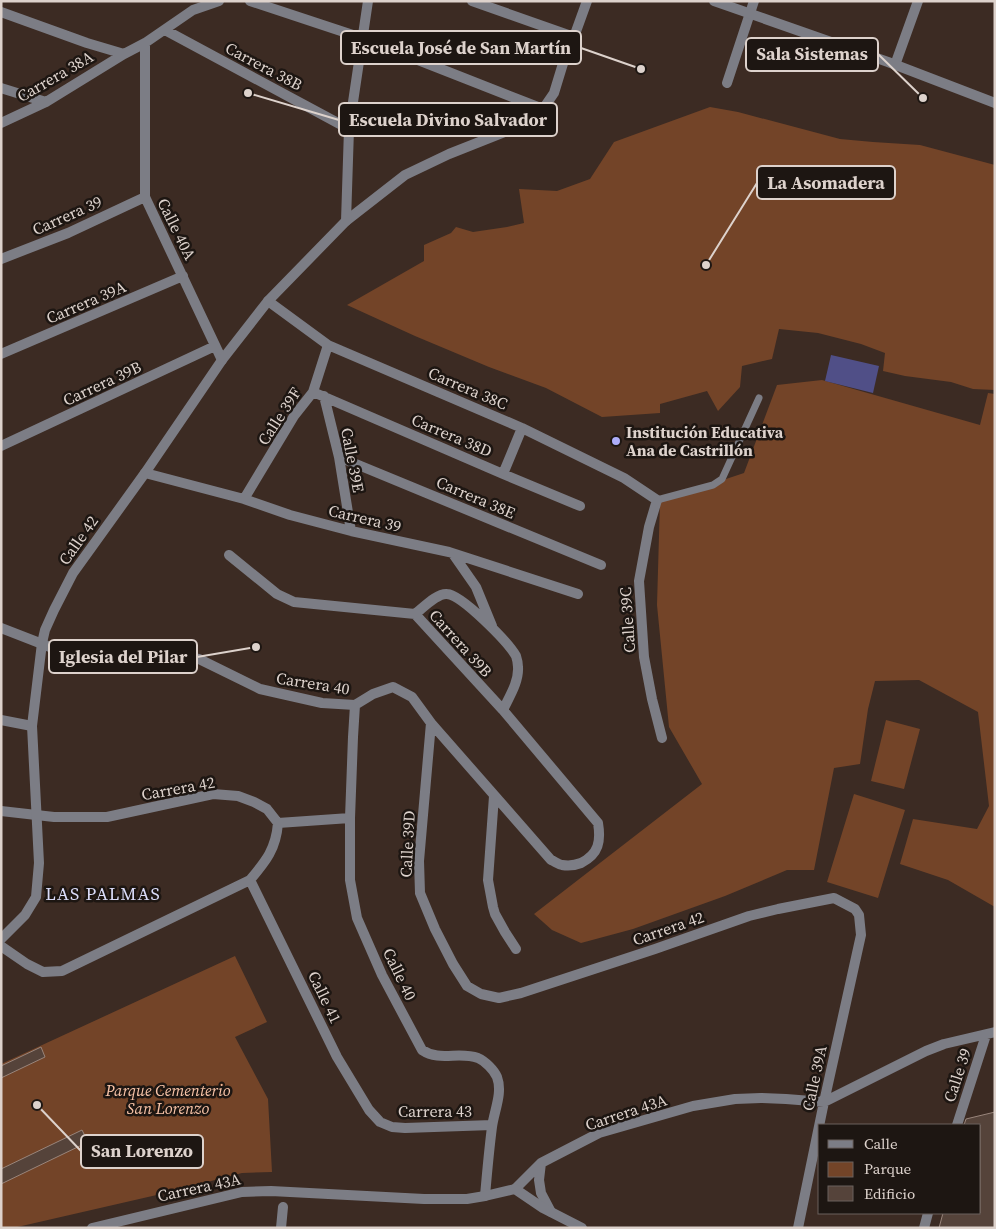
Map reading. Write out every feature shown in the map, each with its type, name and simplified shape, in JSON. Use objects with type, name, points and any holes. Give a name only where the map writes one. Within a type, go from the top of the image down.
[{"type":"street","name":"Carrera 38A","points":[[1,124],[46,102],[165,30],[193,10],[219,1]]},
{"type":"street","points":[[250,1],[362,38],[544,109],[554,93],[565,57],[587,1]]},
{"type":"street","points":[[346,221],[349,130],[368,1]]},
{"type":"street","points":[[472,1],[574,37]]},
{"type":"street","points":[[714,1],[895,65],[995,103]]},
{"type":"street","points":[[727,83],[754,1]]},
{"type":"street","points":[[895,65],[918,1]]},
{"type":"street","name":"Carrera 38A","points":[[1,12],[88,44],[124,54]]},
{"type":"street","name":"Carrera 38B","points":[[165,30],[349,130]]},
{"type":"street","name":"Calle 40A","points":[[144,43],[145,197],[222,360]]},
{"type":"street","points":[[1,88],[46,102]]},
{"type":"street","name":"Calle 42","points":[[1,939],[26,915],[36,897],[39,863],[32,726],[42,643],[54,610],[73,573],[222,360],[268,301],[346,221],[405,175],[449,154],[510,130],[544,109]]},
{"type":"street","name":"Carrera 39","points":[[1,259],[68,233],[145,197]]},
{"type":"street","name":"Carrera 39A","points":[[1,354],[183,276]]},
{"type":"street","name":"Carrera 38C","points":[[268,301],[328,345],[522,428],[624,478],[657,500]]},
{"type":"street","name":"Calle 39F","points":[[244,499],[294,416],[313,392],[328,345]]},
{"type":"street","name":"Carrera 39B","points":[[1,446],[215,346]]},
{"type":"street","name":"Carrera 38D","points":[[313,392],[580,506]]},
{"type":"street","name":"Calle 39E","points":[[324,396],[339,457],[351,531]]},
{"type":"street","points":[[503,474],[522,428]]},
{"type":"street","name":"Carrera 38E","points":[[339,457],[601,565]]},
{"type":"street","name":"Carrera 39","points":[[144,473],[244,499],[290,515],[351,531],[453,554],[578,594]]},
{"type":"street","name":"Calle 39C","points":[[657,500],[649,527],[639,581],[644,657],[662,738]]},
{"type":"street","points":[[453,554],[476,586],[492,627]]},
{"type":"street","name":"Carrera 39B","points":[[229,555],[277,594],[294,602],[415,614],[503,710],[598,822],[600,836],[597,849],[588,859],[576,865],[563,865],[551,860]]},
{"type":"street","points":[[415,614],[438,596],[448,594],[458,599],[492,627],[517,657],[518,678],[503,710]]},
{"type":"street","name":"Carrera 40","points":[[1,628],[50,647],[89,658],[178,656],[199,659],[260,690],[322,703],[355,705],[373,694],[393,687],[412,697],[431,723],[551,860]]},
{"type":"street","name":"Calle 40","points":[[355,705],[350,818],[350,880],[357,918],[382,975],[422,1050],[430,1055],[462,1055],[480,1059],[489,1066],[497,1077],[499,1090],[492,1125],[486,1196]]},
{"type":"street","points":[[1,720],[32,726]]},
{"type":"street","name":"Calle 39D","points":[[431,723],[420,861],[420,893],[435,929],[467,986]]},
{"type":"street","name":"Carrera 42","points":[[1,811],[54,817],[107,817],[213,794],[238,796],[254,802],[267,809],[278,823]]},
{"type":"street","points":[[494,796],[488,880],[492,907],[516,949]]},
{"type":"street","points":[[1,946],[27,964],[43,972],[62,971],[250,880],[269,856],[277,838],[278,823],[350,818]]},
{"type":"street","name":"Calle 41","points":[[250,880],[337,1057],[369,1110],[380,1122]]},
{"type":"street","name":"Carrera 42","points":[[467,986],[481,994],[499,998],[521,993],[748,916],[834,898],[855,909],[859,915],[862,935]]},
{"type":"street","name":"Calle 39A","points":[[819,1124],[862,935]]},
{"type":"street","points":[[824,1102],[926,1051],[944,1044],[990,1034]]},
{"type":"street","name":"Calle 39","points":[[956,1124],[990,1034]]},
{"type":"street","name":"Carrera 43A","points":[[92,1228],[242,1192],[272,1191],[424,1199],[467,1199],[486,1196],[515,1189],[541,1163],[599,1133],[693,1106],[735,1099],[769,1098],[824,1102]]},
{"type":"street","name":"Carrera 43","points":[[380,1122],[392,1127],[405,1128],[492,1125]]},
{"type":"street","name":"Calle 39A","points":[[798,1228],[818,1131]]},
{"type":"street","points":[[541,1163],[539,1180],[542,1193],[551,1212]]},
{"type":"street","points":[[515,1189],[543,1208],[582,1228]]},
{"type":"street","points":[[281,1228],[283,1207]]},
{"type":"street","points":[[924,1228],[928,1214]]},
{"type":"lane","points":[[657,500],[713,485],[722,479],[759,398]]},
{"type":"green space","points":[[710,107],[738,112],[840,139],[920,145],[995,165],[995,390],[973,389],[951,382],[883,371],[885,353],[861,344],[818,333],[779,329],[772,359],[742,366],[740,387],[718,411],[707,391],[660,404],[660,413],[602,417],[546,388],[489,367],[347,305],[424,261],[424,245],[451,233],[456,227],[473,232],[524,223],[519,189],[557,191],[590,179],[614,142]]},
{"type":"green space","points":[[822,380],[980,425],[988,393],[995,394],[995,907],[948,880],[900,864],[913,819],[977,829],[989,806],[978,712],[919,680],[875,681],[868,709],[860,764],[834,768],[814,870],[787,870],[725,896],[633,929],[581,943],[552,930],[534,914],[702,784],[669,727],[657,605],[660,501],[744,473],[777,385]]},
{"type":"green space","points":[[886,720],[920,729],[904,789],[871,781]]},
{"type":"green space","points":[[854,794],[905,810],[878,898],[827,882]]},
{"type":"green space","name":"Parque Cementerio San Lorenzo","points":[[235,956],[267,1022],[235,1037],[268,1099],[272,1172],[242,1173],[161,1194],[13,1228],[1,1228],[1,1064]]},
{"type":"shaded area","points":[[831,355],[879,366],[873,393],[825,381]]},
{"type":"building","points":[[41,1047],[45,1057],[1,1078],[1,1066]]},
{"type":"building","points":[[995,1112],[995,1228],[939,1228],[943,1214],[981,1214],[981,1124],[964,1124],[966,1119]]},
{"type":"building","points":[[82,1130],[88,1142],[1,1184],[1,1169]]},
{"type":"place","name":"Escuela José de San Martín","points":[[641,69]]},
{"type":"place","name":"Escuela Divino Salvador","points":[[248,93]]},
{"type":"place","name":"Sala Sistemas","points":[[923,98]]},
{"type":"place","name":"La Asomadera","points":[[706,265]]},
{"type":"place","name":"Institución Educativa Ana de Castrillón","points":[[616,441]]},
{"type":"place","name":"Iglesia del Pilar","points":[[256,647]]},
{"type":"place","name":"San Lorenzo","points":[[37,1105]]},
{"type":"district","name":"LAS PALMAS","points":[[103,893]]}]
